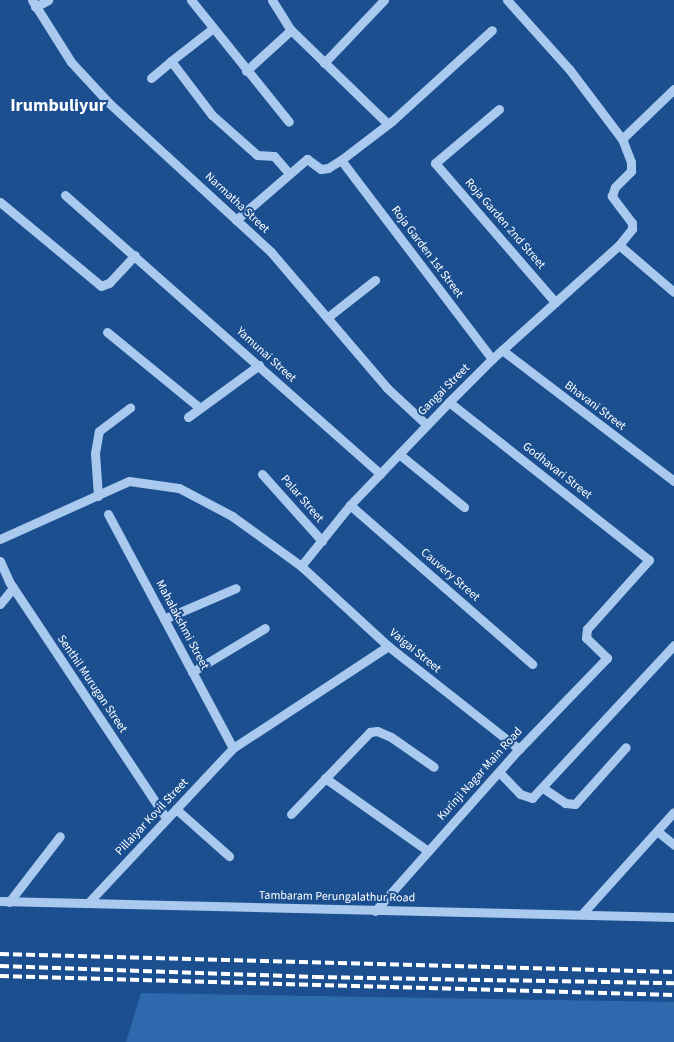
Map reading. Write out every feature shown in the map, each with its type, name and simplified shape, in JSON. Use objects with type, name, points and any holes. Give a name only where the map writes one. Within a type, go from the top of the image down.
[{"type":"street","points":[[34,4],[48,0]]},
{"type":"street","points":[[191,0],[212,29],[289,122]]},
{"type":"street","points":[[272,0],[291,30],[388,124]]},
{"type":"street","points":[[324,63],[384,0]]},
{"type":"street","points":[[507,0],[569,69],[622,139],[674,89]]},
{"type":"street","name":"Narmatha Street","points":[[34,4],[71,62],[108,103],[271,252],[387,388],[427,425]]},
{"type":"street","points":[[151,78],[212,29]]},
{"type":"street","points":[[246,71],[291,30]]},
{"type":"street","points":[[236,220],[307,159],[321,169],[328,168],[341,160],[388,124],[492,30]]},
{"type":"street","points":[[171,61],[212,116],[257,155],[274,156],[289,173]]},
{"type":"street","name":"Roja Garden 2nd Street","points":[[499,109],[435,163],[555,302]]},
{"type":"street","name":"Gangai Street","points":[[301,566],[350,506],[492,359],[620,245],[632,229],[632,223],[612,196],[615,187],[631,171],[631,162],[622,139]]},
{"type":"street","name":"Roja Garden 1st Street","points":[[341,160],[492,359]]},
{"type":"street","name":"Yamunai Street","points":[[65,195],[380,474]]},
{"type":"street","points":[[0,202],[101,286],[109,283],[135,255]]},
{"type":"street","points":[[620,245],[674,292]]},
{"type":"street","points":[[328,317],[375,280]]},
{"type":"street","points":[[106,332],[200,408]]},
{"type":"street","name":"Bhavani Street","points":[[502,350],[674,481]]},
{"type":"street","points":[[188,417],[259,365]]},
{"type":"street","name":"Godhavari Street","points":[[450,402],[649,560],[587,629],[586,638],[607,658]]},
{"type":"street","points":[[98,496],[96,453],[99,431],[130,408]]},
{"type":"street","points":[[399,454],[464,507]]},
{"type":"street","name":"Palar Street","points":[[262,474],[322,542]]},
{"type":"street","name":"Vaigai Street","points":[[0,539],[129,481],[179,488],[232,516],[301,566],[388,646],[519,749]]},
{"type":"street","name":"Cauvery Street","points":[[350,506],[532,664]]},
{"type":"street","name":"Mahalakshmi Street","points":[[108,514],[233,748]]},
{"type":"street","name":"Senthil Murugan Street","points":[[0,561],[13,588],[167,819]]},
{"type":"street","points":[[0,604],[13,588]]},
{"type":"street","points":[[164,619],[236,588]]},
{"type":"street","points":[[192,672],[265,628]]},
{"type":"street","points":[[499,772],[525,798],[532,798],[674,645]]},
{"type":"street","name":"Pillaiyar Kovil Street","points":[[88,903],[233,748],[388,646]]},
{"type":"street","name":"Kurinji Nagar Main Road","points":[[375,910],[519,749],[607,658]]},
{"type":"street","points":[[291,814],[370,732],[377,731],[434,767]]},
{"type":"street","points":[[543,788],[565,803],[575,804],[626,747]]},
{"type":"street","points":[[325,778],[428,851]]},
{"type":"street","points":[[176,809],[229,856]]},
{"type":"street","points":[[582,914],[674,812]]},
{"type":"street","points":[[657,830],[674,845]]},
{"type":"street","points":[[5,902],[60,836]]},
{"type":"street","name":"Tambaram Perungalathur Road","points":[[5,902],[674,917]]},
{"type":"shaded area","points":[[141,993],[674,1002],[674,1042],[126,1042]]},
{"type":"railway","points":[[0,954],[674,972]]},
{"type":"railway","points":[[0,966],[315,977],[674,983]]},
{"type":"railway","points":[[0,976],[674,995]]},
{"type":"district","name":"Irumbuliyur","points":[[58,106]]}]
